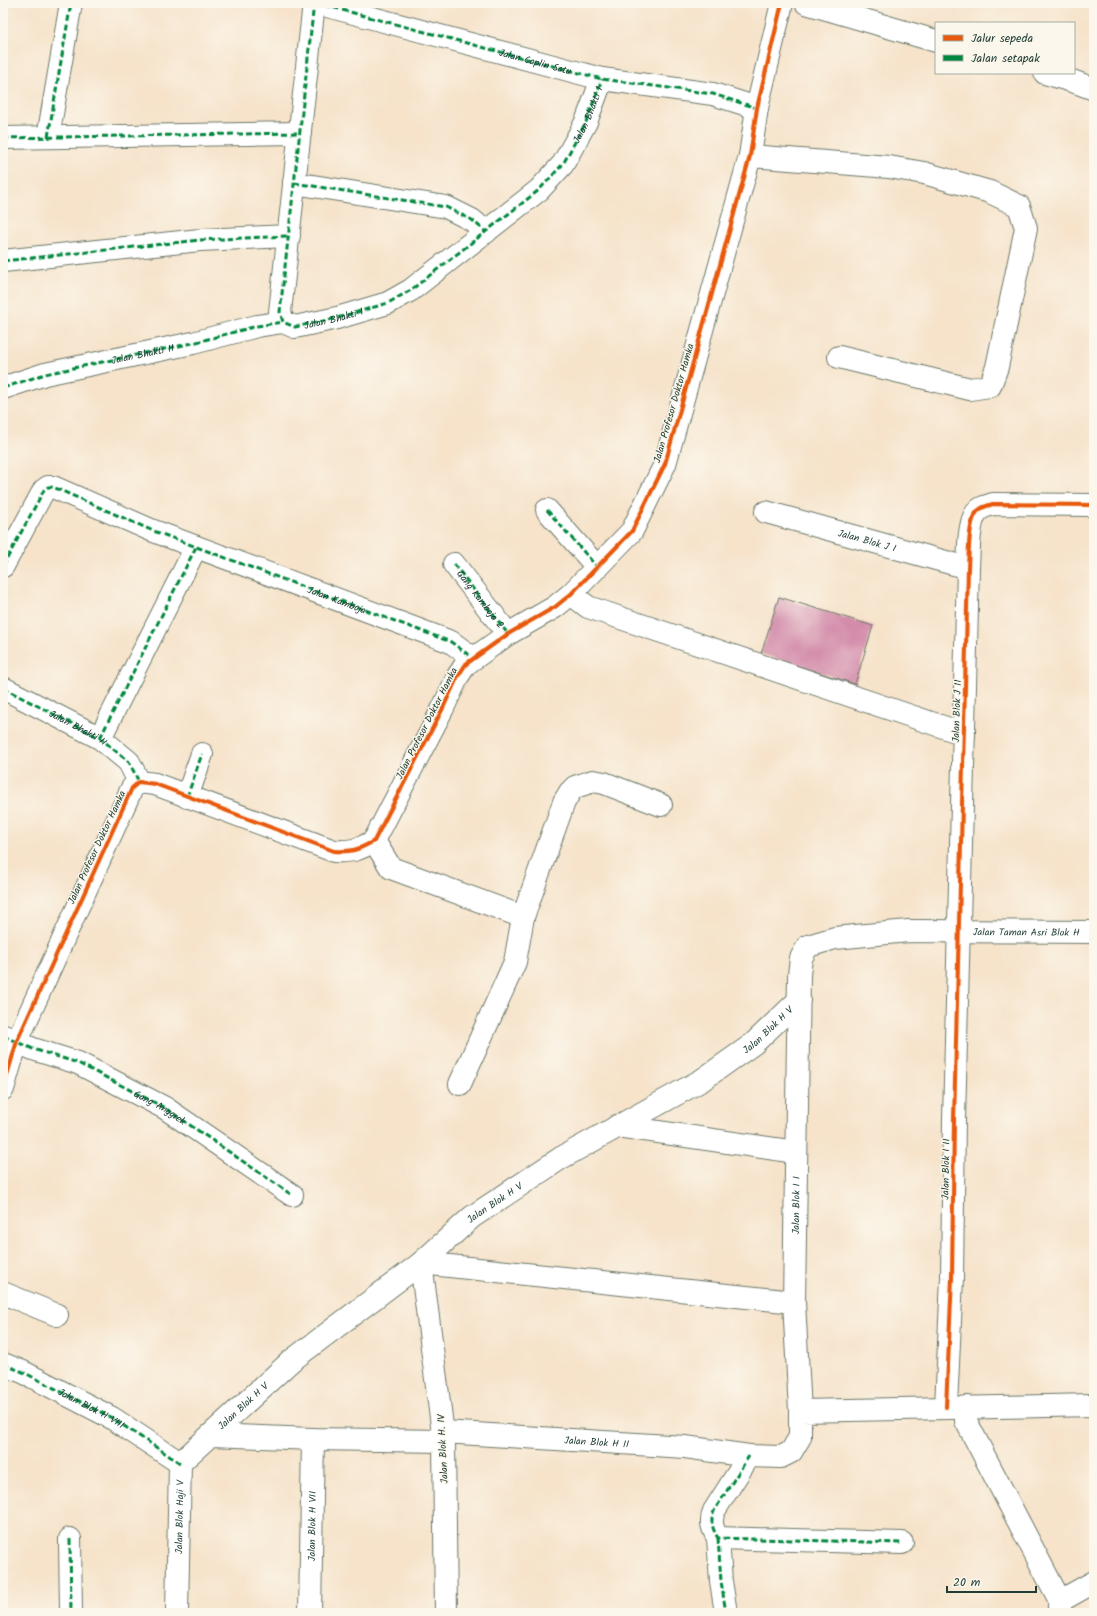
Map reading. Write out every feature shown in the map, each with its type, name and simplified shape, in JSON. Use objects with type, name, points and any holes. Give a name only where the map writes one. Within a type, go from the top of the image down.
[{"type":"street","points":[[48,137],[71,3]]},
{"type":"street","points":[[283,322],[280,312],[306,67],[315,3]]},
{"type":"street","name":"Jalan Caplin Satu","points":[[315,3],[602,79],[713,94],[757,108]]},
{"type":"street","name":"Jalan Profesor Doktor Hamka","points":[[374,841],[458,676],[466,664],[508,634],[555,607],[571,594],[632,531],[665,464],[750,156],[757,108],[782,3]]},
{"type":"street","points":[[806,3],[935,41]]},
{"type":"street","points":[[1048,74],[1094,89]]},
{"type":"street","name":"Jalan Bhakti 1","points":[[283,322],[295,327],[337,318],[388,303],[412,290],[539,190],[562,164],[586,122],[602,79]]},
{"type":"street","points":[[3,138],[300,133]]},
{"type":"street","points":[[750,156],[889,167],[924,173],[990,192],[1019,206],[1026,228],[997,367],[990,386],[970,389],[839,357]]},
{"type":"street","points":[[294,183],[446,207],[472,220],[486,232]]},
{"type":"street","points":[[3,261],[200,240],[289,236]]},
{"type":"street","name":"Jalan Bhakti II","points":[[3,388],[45,374],[194,343],[258,326],[283,322]]},
{"type":"street","name":"Jalan Kamboja","points":[[3,566],[44,490],[48,487],[53,487],[151,530],[451,642],[474,658]]},
{"type":"street","name":"Jalan Blok J II","points":[[959,931],[968,568],[972,524],[975,514],[983,506],[993,504],[1094,505]]},
{"type":"street","points":[[547,510],[597,567]]},
{"type":"street","name":"Jalan Blok J I","points":[[766,512],[968,568]]},
{"type":"street","points":[[100,738],[196,547]]},
{"type":"street","name":"Gang Kamboja 2","points":[[454,564],[508,634]]},
{"type":"street","points":[[571,594],[588,607],[964,734]]},
{"type":"street","name":"Jalan Bhakti II","points":[[3,688],[100,738],[129,762],[139,782]]},
{"type":"street","points":[[187,797],[202,754]]},
{"type":"street","points":[[460,1084],[515,962],[523,917],[564,802],[570,792],[575,787],[593,781],[604,783],[661,806]]},
{"type":"street","points":[[139,782],[155,784],[334,851],[347,852],[358,850],[374,841],[391,868],[523,917]]},
{"type":"street","name":"Jalan Profesor Doktor Hamka","points":[[3,1089],[10,1038],[128,794],[139,782]]},
{"type":"street","name":"Jalan Taman Asri Blok H","points":[[799,1000],[801,958],[808,946],[835,938],[908,931],[1094,932]]},
{"type":"street","name":"Jalan Blok I II","points":[[959,931],[952,1278],[956,1407],[966,1421],[1060,1609]]},
{"type":"street","name":"Jalan Blok H V","points":[[211,1435],[291,1361],[421,1263],[472,1216],[561,1158],[702,1080],[754,1044],[799,1000]]},
{"type":"street","name":"Jalan Blok I I","points":[[799,1000],[794,1302],[800,1411]]},
{"type":"street","name":"Gang Anggrek","points":[[10,1038],[33,1049],[78,1063],[165,1108],[292,1195]]},
{"type":"street","points":[[617,1126],[796,1152]]},
{"type":"street","points":[[421,1263],[794,1302]]},
{"type":"street","name":"Jalan Blok H. IV","points":[[421,1263],[444,1437],[446,1613]]},
{"type":"street","points":[[3,1293],[57,1315]]},
{"type":"street","name":"Jalan Blok H VIII","points":[[3,1364],[23,1372],[112,1418],[177,1461]]},
{"type":"street","points":[[800,1411],[1094,1405]]},
{"type":"street","name":"Jalan Blok H II","points":[[211,1435],[313,1439],[444,1437],[685,1447],[749,1456],[781,1457],[791,1452],[800,1437],[800,1411]]},
{"type":"street","points":[[177,1461],[211,1435]]},
{"type":"street","name":"Jalan Blok H VII","points":[[310,1613],[313,1439]]},
{"type":"street","points":[[726,1613],[721,1581],[718,1538],[712,1528],[711,1520],[714,1511],[749,1456]]},
{"type":"street","name":"Jalan Blok Haji V","points":[[177,1461],[177,1613]]},
{"type":"street","points":[[718,1538],[902,1543]]},
{"type":"street","points":[[70,1539],[71,1613]]},
{"type":"street","points":[[1060,1609],[1094,1582]]},
{"type":"building","points":[[779,597],[873,626],[855,684],[761,654]]},
{"type":"marked path","points":[[48,137],[71,3]]},
{"type":"marked path","points":[[314,3],[280,312],[283,322],[295,327],[337,318],[388,303],[411,290],[539,190],[563,164],[586,122],[602,79]]},
{"type":"marked path","points":[[316,3],[602,79],[713,94],[757,108]]},
{"type":"marked path","points":[[3,138],[300,133]]},
{"type":"marked path","points":[[294,183],[446,207],[472,220],[486,232]]},
{"type":"marked path","points":[[3,261],[200,240],[289,236]]},
{"type":"marked path","points":[[3,388],[45,374],[193,343],[257,326],[283,322]]},
{"type":"marked path","points":[[3,566],[44,490],[48,487],[53,487],[151,530],[451,642],[473,658]]},
{"type":"marked path","points":[[547,510],[597,567]]},
{"type":"marked path","points":[[100,738],[196,547]]},
{"type":"marked path","points":[[454,564],[508,634]]},
{"type":"marked path","points":[[3,688],[100,738],[129,762],[139,782]]},
{"type":"marked path","points":[[187,797],[202,754]]},
{"type":"marked path","points":[[3,1036],[33,1049],[78,1063],[165,1108],[292,1195]]},
{"type":"marked path","points":[[3,1364],[23,1372],[112,1418],[180,1463]]},
{"type":"marked path","points":[[749,1456],[714,1511],[712,1525],[718,1538],[902,1543]]},
{"type":"marked path","points":[[718,1538],[721,1581],[726,1613]]},
{"type":"marked path","points":[[70,1539],[71,1613]]},
{"type":"cycle path","points":[[3,1089],[17,1041],[132,788],[139,782],[155,784],[334,851],[350,851],[374,841],[458,676],[466,664],[508,634],[555,607],[571,594],[632,531],[665,464],[750,156],[757,108],[782,3]]},
{"type":"cycle path","points":[[946,1407],[952,1278],[954,1120],[968,568],[971,526],[978,511],[993,504],[1094,505]]}]
